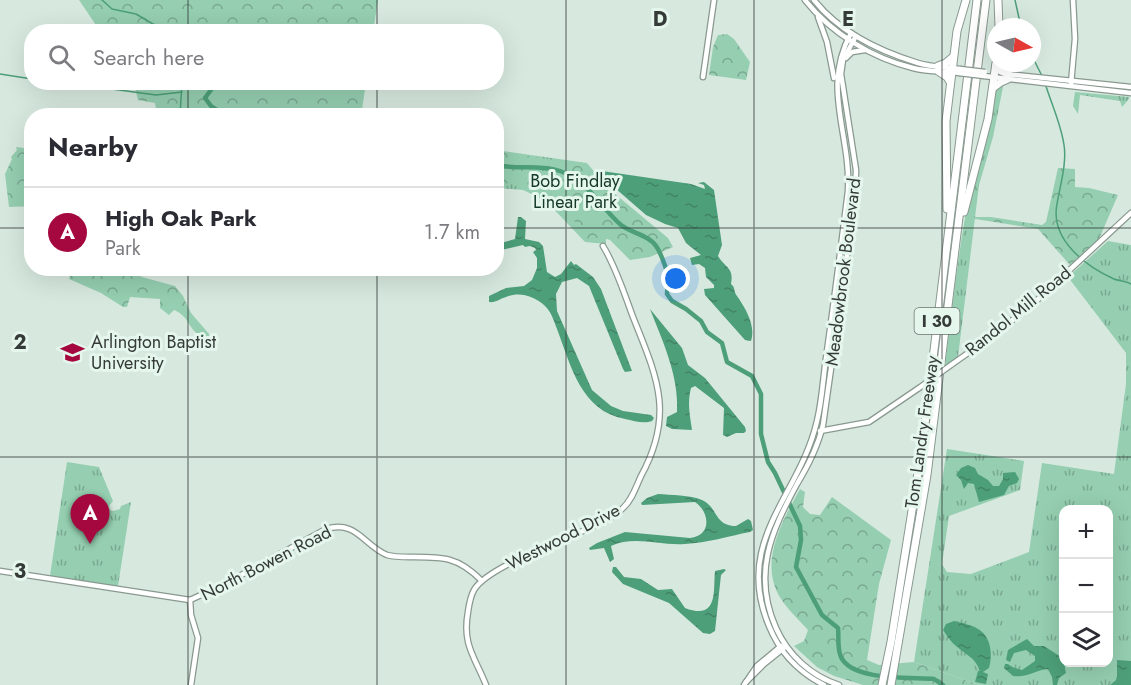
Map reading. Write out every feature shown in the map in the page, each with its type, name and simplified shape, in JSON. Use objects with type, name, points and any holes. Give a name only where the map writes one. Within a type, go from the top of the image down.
[{"type":"highway","points":[[946,245],[946,121],[950,82],[955,71],[953,57],[957,31],[966,0]]},
{"type":"highway","name":"Tom Landry Freeway","points":[[882,685],[922,448],[977,0]]},
{"type":"highway","name":"Tom Landry Freeway","points":[[891,685],[927,475],[986,0]]},
{"type":"highway","points":[[998,0],[999,18]]},
{"type":"highway","points":[[950,82],[947,76],[938,69],[953,57]]},
{"type":"highway","points":[[955,247],[988,119],[995,72]]},
{"type":"highway","points":[[993,88],[1008,77],[1002,72]]},
{"type":"main road","points":[[703,77],[714,0]]},
{"type":"main road","points":[[805,0],[817,14],[850,40],[907,66],[994,76],[1047,79],[1131,93]]},
{"type":"main road","points":[[814,0],[829,17],[853,35],[887,52],[938,69]]},
{"type":"main road","points":[[1071,84],[1075,39],[1073,0]]},
{"type":"main road","points":[[817,14],[836,85]]},
{"type":"main road","name":"Meadowbrook Boulevard","points":[[815,429],[841,251],[849,176],[836,85],[839,60],[853,35]]},
{"type":"main road","name":"Meadowbrook Boulevard","points":[[783,647],[770,614],[765,563],[781,515],[818,443],[822,430],[848,252],[856,175],[843,86],[843,63],[850,40]]},
{"type":"main road","points":[[843,63],[849,54],[856,51],[872,52]]},
{"type":"main road","points":[[896,62],[906,62],[909,59]]},
{"type":"main road","points":[[907,66],[918,63]]},
{"type":"main road","points":[[1008,77],[1050,85],[1131,87]]},
{"type":"main road","points":[[849,176],[856,175]]},
{"type":"main road","name":"Randol Mill Road","points":[[815,429],[832,430],[869,422],[919,388],[1012,321],[1131,213]]},
{"type":"main road","name":"Westwood Drive","points":[[481,580],[615,514],[625,506],[651,458],[660,422],[655,375],[603,246]]},
{"type":"main road","points":[[841,251],[848,252]]},
{"type":"main road","points":[[832,317],[838,319]]},
{"type":"main road","points":[[815,429],[767,531],[759,584],[766,620],[783,647],[807,676],[824,685]]},
{"type":"main road","points":[[818,443],[832,430]]},
{"type":"main road","name":"North Bowen Road","points":[[0,571],[190,600],[221,586],[327,529],[338,527],[357,532],[387,555],[443,557],[459,562],[481,580]]},
{"type":"main road","points":[[481,580],[471,596],[466,637],[469,651],[486,685]]},
{"type":"main road","points":[[190,600],[191,615],[198,638],[192,685]]},
{"type":"main road","points":[[745,683],[783,647]]},
{"type":"main road","points":[[783,647],[806,668],[839,685]]},
{"type":"green space","points":[[79,0],[378,0],[374,24],[95,24]]},
{"type":"green space","points":[[727,34],[734,39],[750,62],[746,80],[709,75],[713,47],[718,35]]},
{"type":"green space","points":[[1004,82],[993,137],[979,185],[958,357],[945,366],[968,201],[996,88]]},
{"type":"green space","points":[[136,90],[365,90],[362,108],[156,108],[155,103],[138,100]]},
{"type":"green space","points":[[1075,92],[1129,97],[1129,99],[1122,107],[1120,101],[1080,95],[1078,114],[1073,106]]},
{"type":"green space","points":[[16,147],[24,148],[24,206],[9,207],[5,174],[11,157],[17,150]]},
{"type":"green space","name":"Bob Findlay Linear Park","points":[[504,151],[587,163],[606,186],[606,244],[585,242],[546,201],[523,190],[504,189]]},
{"type":"green space","name":"Bob Findlay Linear Park","points":[[504,152],[579,164],[668,238],[673,247],[650,257],[630,260],[610,240],[600,237],[588,240],[565,208],[548,192],[530,185],[504,183]]},
{"type":"green space","points":[[1058,168],[1075,169],[1075,187],[1118,195],[1099,239],[1070,265],[1038,229],[975,219],[975,217],[991,217],[1042,225],[1046,222]]},
{"type":"green space","points":[[1108,241],[1131,245],[1131,685],[979,685],[914,662],[947,449],[1024,461],[1020,490],[949,516],[942,564],[947,572],[971,574],[1029,552],[1042,463],[1114,474],[1126,384],[1126,353],[1068,277]]},
{"type":"green space","points":[[70,276],[140,276],[175,286],[191,313],[209,334],[209,339],[196,333],[180,313],[174,310],[169,315],[160,308],[160,299],[130,297],[127,307],[123,307],[101,293],[69,279]]},
{"type":"green space","points":[[67,462],[99,467],[113,501],[109,506],[110,510],[120,509],[121,506],[131,502],[118,586],[50,576]]},
{"type":"green space","points":[[800,489],[805,492],[803,507],[810,514],[820,515],[832,497],[891,540],[879,584],[867,660],[879,665],[914,662],[979,685],[863,685],[834,676],[817,667],[794,646],[804,641],[808,630],[778,594],[771,567],[776,540]]},
{"type":"water","points":[[599,172],[691,184],[705,189],[704,185],[698,183],[704,182],[714,190],[722,245],[718,256],[730,271],[731,284],[749,318],[752,329],[751,341],[745,340],[705,295],[704,289],[714,288],[714,285],[706,277],[705,268],[699,264],[692,265],[690,258],[701,255],[686,243],[678,228],[646,215],[600,175]]},
{"type":"water","points":[[518,217],[521,217],[526,221],[525,239],[539,242],[543,246],[547,272],[555,277],[561,274],[571,261],[593,277],[601,289],[632,371],[625,372],[623,369],[589,286],[577,278],[562,282],[556,294],[557,311],[592,390],[611,406],[623,411],[651,415],[654,418],[652,421],[639,422],[610,414],[588,397],[573,372],[552,316],[540,302],[526,295],[516,294],[489,302],[489,296],[506,288],[524,286],[532,280],[537,268],[537,258],[533,252],[535,248],[523,245],[504,249],[504,242],[515,239]]},
{"type":"water","points":[[650,309],[682,348],[688,365],[705,378],[745,427],[744,433],[736,433],[727,437],[723,435],[724,408],[695,386],[691,388],[689,399],[692,430],[672,429],[666,426],[667,417],[677,412],[677,399],[673,372]]},
{"type":"water","points":[[968,465],[975,468],[978,474],[993,486],[999,486],[1003,473],[1015,472],[1019,479],[1017,483],[1009,486],[1004,495],[979,502],[974,484],[968,483],[964,489],[961,480],[956,475],[961,468]]},
{"type":"water","points":[[658,494],[697,498],[707,503],[724,523],[736,526],[748,519],[751,521],[753,530],[693,543],[629,541],[620,543],[611,546],[614,559],[610,562],[604,548],[590,550],[589,548],[597,543],[625,532],[690,538],[702,533],[706,517],[695,502],[642,505],[641,503],[647,498]]},
{"type":"water","points":[[613,567],[616,567],[624,577],[641,579],[658,590],[672,589],[685,608],[696,611],[709,607],[712,601],[715,571],[726,570],[721,575],[715,631],[710,634],[703,633],[669,603],[623,584],[612,572]]},
{"type":"water","points":[[954,621],[970,625],[986,636],[991,652],[989,668],[983,672],[988,674],[986,684],[975,682],[978,671],[980,671],[978,666],[973,659],[952,643],[943,630],[946,624]]},
{"type":"water","points":[[1027,639],[1034,646],[1044,646],[1059,656],[1059,667],[1065,667],[1066,673],[1059,678],[1057,685],[1053,685],[1048,669],[1013,676],[1004,668],[1005,664],[1022,670],[1035,661],[1035,656],[1026,650],[1014,653],[1010,662],[1006,660],[1008,650]]},
{"type":"water","points":[[1117,660],[1131,661],[1131,685],[1110,685],[1116,680]]},
{"type":"waterway","points":[[102,0],[112,9],[136,14],[153,24]]},
{"type":"waterway","points":[[1015,0],[1019,18]]},
{"type":"waterway","points":[[1040,72],[1042,76]]},
{"type":"waterway","points":[[0,74],[24,78]]},
{"type":"waterway","points":[[1045,83],[1061,129],[1065,152],[1057,204],[1056,217],[1059,229],[1064,240],[1081,259],[1114,279],[1131,284]]},
{"type":"waterway","points":[[119,90],[156,95],[182,92]]},
{"type":"waterway","points":[[180,108],[182,90]]},
{"type":"waterway","points":[[211,90],[205,98],[214,108]]},
{"type":"waterway","points":[[504,166],[545,168],[570,175],[587,188],[621,225],[653,242],[667,273],[667,294],[672,301],[701,321],[707,332],[722,343],[727,362],[752,376],[761,394],[761,434],[768,462],[800,526],[801,540],[796,567],[822,615],[838,628],[841,657],[847,665],[869,674],[934,679],[943,685]]},
{"type":"place","name":"Arlington Baptist University","points":[[73,352]]},
{"type":"place","name":"High Oak Park","points":[[90,544]]}]
